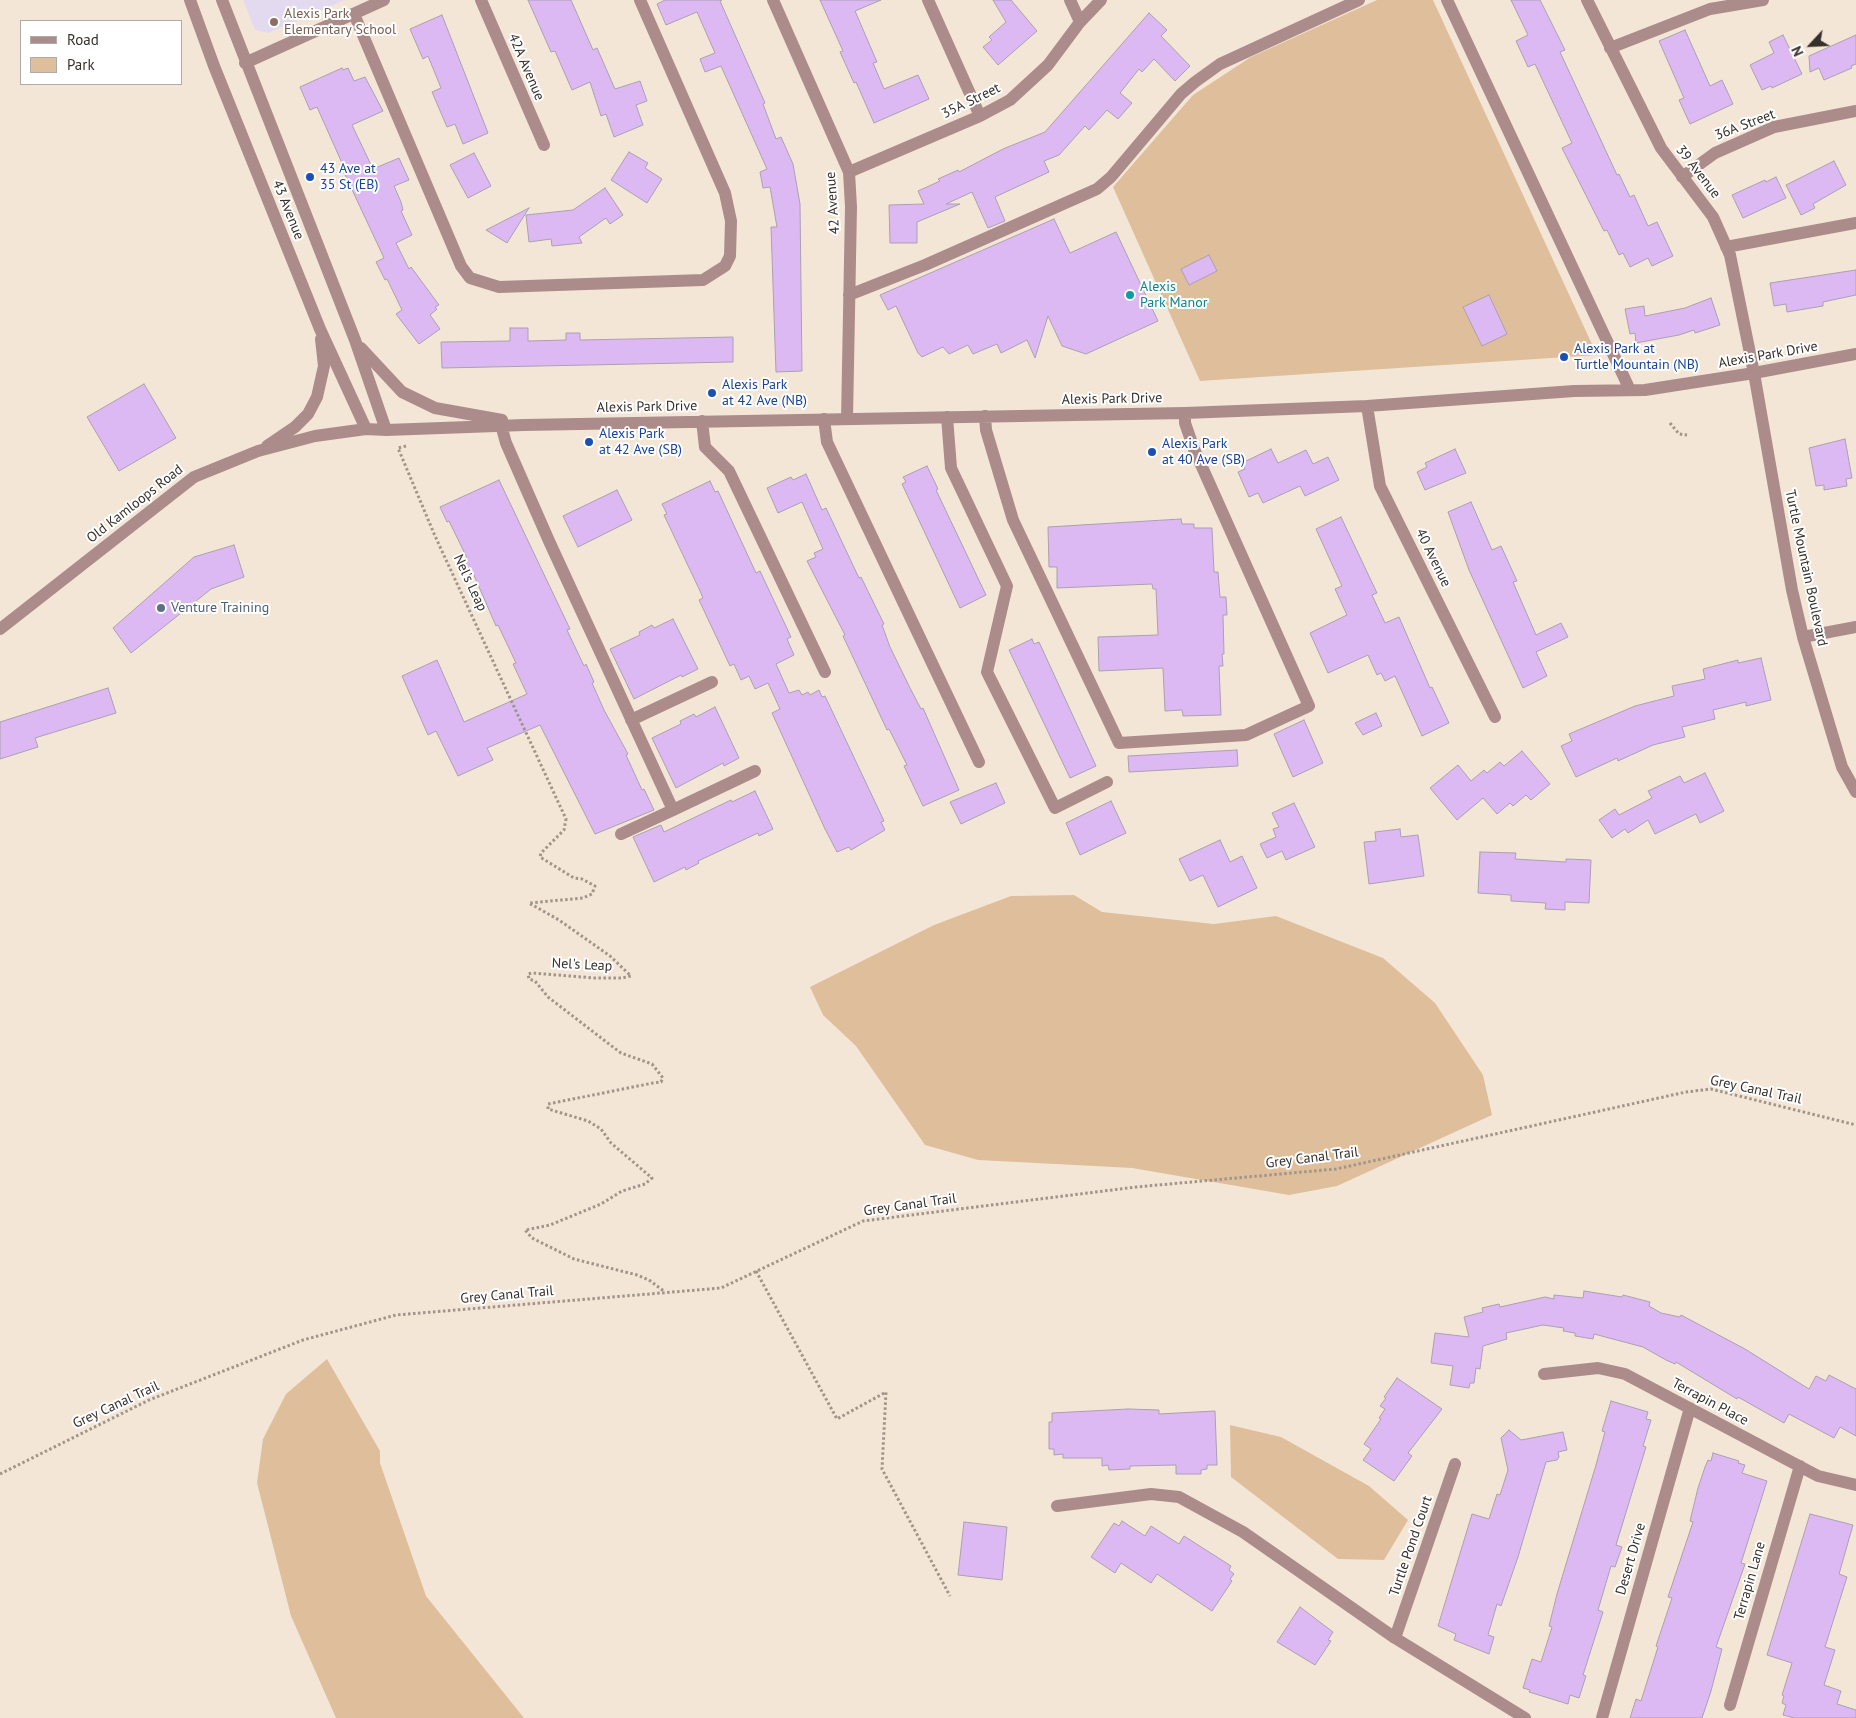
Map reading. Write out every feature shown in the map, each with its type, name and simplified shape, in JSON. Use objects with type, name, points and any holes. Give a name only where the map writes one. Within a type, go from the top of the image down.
[{"type":"street","name":"43 Avenue","points":[[190,0],[214,66],[320,329],[366,428]]},
{"type":"street","name":"43 Avenue","points":[[222,0],[245,63],[355,340],[386,430]]},
{"type":"street","points":[[245,63],[384,0]]},
{"type":"street","name":"42A Avenue","points":[[481,0],[544,145]]},
{"type":"street","points":[[354,14],[461,266],[470,278],[500,286],[703,280],[725,266],[730,256],[731,221],[725,193],[640,0]]},
{"type":"street","name":"42 Avenue","points":[[773,0],[849,172],[851,206],[847,419]]},
{"type":"street","points":[[928,0],[980,116]]},
{"type":"street","points":[[1070,0],[1080,22]]},
{"type":"street","name":"35A Street","points":[[849,172],[980,116],[1010,100],[1048,65],[1080,22],[1100,0]]},
{"type":"street","points":[[850,294],[933,262],[1097,189],[1111,177],[1181,94],[1195,82],[1220,64],[1359,0]]},
{"type":"street","points":[[1447,0],[1630,390]]},
{"type":"street","name":"39 Avenue","points":[[1587,0],[1661,148],[1713,217],[1726,247],[1754,373]]},
{"type":"street","points":[[1610,48],[1710,9],[1763,0]]},
{"type":"street","name":"36A Street","points":[[1682,177],[1715,153],[1774,127],[1856,111]]},
{"type":"street","points":[[1726,247],[1856,223]]},
{"type":"street","points":[[258,451],[296,427],[308,414],[317,396],[324,366],[320,329]]},
{"type":"street","points":[[355,340],[372,362],[402,392],[435,408],[524,425]]},
{"type":"street","name":"Alexis Park Drive","points":[[366,428],[386,430],[702,421],[1185,413],[1366,406],[1574,391],[1630,390],[1754,373],[1856,354]]},
{"type":"street","name":"Turtle Mountain Boulevard","points":[[1754,373],[1791,581],[1803,637],[1842,768],[1856,792]]},
{"type":"street","name":"40 Avenue","points":[[1366,406],[1380,486],[1494,717]]},
{"type":"street","points":[[985,416],[986,430],[1013,520],[1119,743],[1246,735],[1309,706],[1194,449],[1185,424],[1185,413]]},
{"type":"street","points":[[947,417],[951,468],[1007,586],[987,672],[1055,808],[1107,782]]},
{"type":"street","points":[[824,419],[827,442],[979,762]]},
{"type":"street","points":[[702,421],[705,447],[729,470],[825,672]]},
{"type":"street","points":[[501,426],[506,443],[548,541],[673,810]]},
{"type":"street","name":"Old Kamloops Road","points":[[0,629],[194,476],[258,451],[315,436],[366,428]]},
{"type":"street","points":[[1803,637],[1856,627]]},
{"type":"street","points":[[631,720],[712,682]]},
{"type":"street","points":[[621,834],[754,771]]},
{"type":"street","name":"Terrapin Place","points":[[1544,1374],[1598,1368],[1625,1374],[1818,1476],[1856,1485]]},
{"type":"street","name":"Desert Drive","points":[[1602,1718],[1690,1408]]},
{"type":"street","name":"Turtle Pond Court","points":[[1395,1638],[1455,1464]]},
{"type":"street","name":"Terrapin Lane","points":[[1730,1705],[1800,1466]]},
{"type":"street","points":[[1057,1506],[1151,1494],[1179,1497],[1243,1532],[1395,1638],[1525,1718]]},
{"type":"path","points":[[1670,422],[1679,434],[1687,435]]},
{"type":"path","name":"Nel's Leap","points":[[407,446],[398,448],[431,527],[566,819],[564,830],[541,853],[540,857],[574,878],[582,878],[595,886],[592,894],[583,898],[529,903],[559,920],[610,956],[631,976],[595,978],[532,972],[528,974],[530,979],[535,980],[548,997],[621,1053],[652,1064],[663,1078],[661,1082],[548,1104],[548,1109],[588,1121],[601,1129],[612,1143],[652,1178],[645,1184],[622,1191],[601,1204],[550,1225],[525,1230],[532,1238],[574,1259],[637,1275],[649,1280],[665,1292]]},
{"type":"path","name":"Grey Canal Trail","points":[[0,1474],[149,1400],[303,1340],[396,1315],[721,1288],[863,1221],[1136,1187],[1336,1170],[1686,1092],[1711,1089],[1856,1125]]},
{"type":"path","points":[[756,1271],[837,1419],[886,1392],[882,1469],[950,1596]]},
{"type":"shaded area","name":"Alexis Park Elementary School","points":[[243,0],[345,0],[268,33],[255,30]]},
{"type":"green space","points":[[1377,0],[1433,0],[1597,355],[1200,381],[1113,187],[1193,95],[1251,57]]},
{"type":"green space","points":[[1074,895],[1102,912],[1214,924],[1276,916],[1383,958],[1435,1003],[1483,1075],[1492,1115],[1337,1186],[1289,1195],[1132,1168],[978,1160],[925,1145],[856,1046],[823,1015],[810,987],[934,925],[1011,896]]},
{"type":"green space","points":[[327,1359],[380,1451],[380,1463],[426,1596],[524,1718],[336,1718],[291,1616],[257,1483],[263,1439],[286,1394]]},
{"type":"green space","points":[[1230,1425],[1281,1437],[1369,1486],[1408,1520],[1384,1560],[1338,1559],[1231,1477]]},
{"type":"building","points":[[528,0],[571,0],[593,50],[597,48],[615,89],[640,81],[647,101],[636,105],[643,125],[614,137],[606,114],[601,116],[590,82],[572,90],[555,51],[551,52]]},
{"type":"building","points":[[665,0],[722,0],[720,1],[765,103],[763,104],[776,139],[781,137],[793,164],[800,204],[802,371],[776,372],[771,227],[777,227],[770,187],[763,188],[760,172],[767,169],[721,66],[705,72],[700,59],[715,53],[697,12],[666,25],[657,4]]},
{"type":"building","points":[[820,0],[881,0],[855,11],[877,62],[873,63],[884,89],[918,75],[929,99],[874,123],[840,52],[843,51]]},
{"type":"building","points":[[993,0],[1011,0],[1037,31],[998,65],[983,47],[992,40],[989,37],[1006,22]]},
{"type":"building","points":[[1511,0],[1540,0],[1565,50],[1560,52],[1617,175],[1619,174],[1630,197],[1634,195],[1648,226],[1657,222],[1673,256],[1652,266],[1648,258],[1630,267],[1623,253],[1619,255],[1607,230],[1604,231],[1562,148],[1572,143],[1535,64],[1528,67],[1516,41],[1528,35]]},
{"type":"building","points":[[1149,13],[1167,30],[1161,36],[1190,66],[1175,81],[1154,59],[1142,72],[1139,69],[1120,93],[1132,103],[1118,119],[1107,110],[1089,130],[1085,126],[1059,155],[1044,161],[1049,172],[995,197],[1005,221],[988,228],[972,192],[946,204],[960,204],[917,222],[917,243],[890,243],[889,205],[924,204],[918,191],[940,181],[938,179],[958,170],[959,172],[1003,149],[1045,132]]},
{"type":"building","points":[[442,15],[488,133],[463,144],[455,124],[447,127],[432,92],[441,88],[428,56],[423,59],[410,29]]},
{"type":"building","points":[[1685,30],[1710,86],[1722,80],[1733,104],[1690,124],[1679,100],[1684,98],[1659,41]]},
{"type":"building","points":[[1783,35],[1802,74],[1772,88],[1771,86],[1762,90],[1750,65],[1774,53],[1769,42]]},
{"type":"building","points":[[1856,35],[1856,64],[1851,66],[1852,68],[1824,80],[1819,68],[1810,72],[1809,56]]},
{"type":"building","points":[[342,68],[343,70],[348,68],[354,81],[365,77],[383,111],[352,125],[373,169],[399,158],[409,180],[394,186],[401,202],[403,210],[401,211],[412,235],[396,243],[409,269],[411,267],[439,305],[435,307],[437,309],[430,315],[440,329],[419,344],[396,314],[402,310],[387,279],[385,280],[376,262],[384,258],[340,164],[342,163],[317,107],[310,110],[300,87]]},
{"type":"building","points":[[629,152],[648,163],[645,168],[662,179],[647,203],[611,180]]},
{"type":"building","points":[[474,153],[491,186],[468,198],[450,165]]},
{"type":"building","points":[[1834,161],[1846,185],[1813,204],[1815,208],[1801,215],[1786,185]]},
{"type":"building","points":[[1776,177],[1786,198],[1743,218],[1732,195]]},
{"type":"building","points":[[605,188],[623,215],[610,224],[606,218],[579,237],[582,243],[552,246],[551,239],[529,242],[526,215],[573,210]]},
{"type":"building","points":[[529,208],[507,243],[486,230]]},
{"type":"building","points":[[1054,219],[1070,253],[1116,232],[1158,321],[1086,354],[1062,346],[1048,316],[1035,358],[1027,340],[1001,353],[997,344],[973,354],[968,345],[949,354],[943,347],[922,357],[918,353],[896,306],[888,310],[880,295]]},
{"type":"building","points":[[1209,255],[1217,271],[1189,285],[1181,269]]},
{"type":"building","points":[[1856,270],[1856,295],[1823,302],[1823,306],[1787,312],[1786,304],[1774,306],[1770,283]]},
{"type":"building","points":[[1489,295],[1507,334],[1482,346],[1463,307]]},
{"type":"building","points":[[1711,298],[1720,325],[1695,333],[1694,330],[1679,335],[1636,343],[1635,333],[1630,334],[1625,309],[1644,306],[1645,316],[1685,308]]},
{"type":"building","points":[[510,328],[528,328],[528,341],[566,340],[566,333],[580,333],[580,340],[733,337],[733,362],[442,368],[441,342],[510,341]]},
{"type":"building","points":[[144,384],[176,438],[119,471],[87,417]]},
{"type":"building","points":[[1845,439],[1852,478],[1846,479],[1847,486],[1824,490],[1824,485],[1816,486],[1809,448]]},
{"type":"building","points":[[1271,449],[1278,463],[1306,450],[1313,464],[1328,457],[1339,480],[1305,496],[1300,486],[1263,503],[1258,493],[1249,497],[1238,472],[1245,469],[1242,463]]},
{"type":"building","points":[[1455,449],[1466,473],[1425,490],[1417,472],[1427,467],[1425,463]]},
{"type":"building","points":[[927,466],[938,489],[936,490],[986,595],[960,608],[902,484],[906,482],[903,477]]},
{"type":"building","points":[[806,474],[822,510],[826,508],[859,578],[861,577],[884,624],[882,625],[890,647],[921,709],[923,708],[959,790],[923,806],[904,766],[907,765],[889,729],[887,730],[843,636],[845,635],[807,561],[816,557],[814,553],[823,549],[802,502],[778,513],[767,488],[791,477],[793,480]]},
{"type":"building","points":[[499,480],[570,629],[567,630],[584,666],[586,664],[604,710],[628,754],[626,755],[642,790],[644,789],[654,810],[595,834],[540,725],[487,748],[493,760],[458,776],[436,731],[428,735],[402,676],[437,660],[464,722],[527,694],[513,664],[516,663],[498,625],[496,626],[473,573],[471,574],[464,560],[467,558],[449,521],[447,522],[440,507]]},
{"type":"building","points":[[710,481],[715,492],[718,491],[756,573],[760,571],[791,637],[787,639],[794,655],[776,664],[789,693],[799,690],[802,695],[808,692],[810,695],[819,690],[822,697],[825,696],[884,821],[881,822],[885,830],[851,850],[849,847],[837,852],[825,829],[772,713],[780,709],[768,683],[755,689],[749,676],[741,680],[734,664],[730,666],[699,600],[703,598],[700,591],[664,515],[667,514],[662,504]]},
{"type":"building","points":[[617,490],[632,520],[578,547],[563,516]]},
{"type":"building","points":[[1471,502],[1492,550],[1501,546],[1517,581],[1513,582],[1536,635],[1561,623],[1568,637],[1536,652],[1547,676],[1523,688],[1469,570],[1448,512]]},
{"type":"building","points":[[1341,517],[1377,593],[1372,595],[1385,623],[1399,617],[1430,688],[1432,687],[1449,723],[1422,736],[1395,676],[1385,681],[1381,673],[1377,675],[1368,655],[1328,673],[1310,633],[1347,615],[1335,589],[1342,586],[1316,529]]},
{"type":"building","points":[[1181,519],[1182,524],[1194,524],[1194,528],[1212,528],[1214,572],[1218,572],[1220,597],[1226,597],[1227,615],[1223,615],[1223,666],[1219,666],[1221,715],[1183,716],[1182,710],[1165,711],[1163,668],[1099,671],[1098,637],[1158,635],[1156,589],[1153,589],[1152,584],[1057,588],[1057,567],[1049,567],[1048,527]]},
{"type":"building","name":"Venture Training","points":[[234,545],[244,577],[211,589],[131,653],[113,628],[194,557]]},
{"type":"building","points":[[673,619],[698,669],[682,677],[681,675],[634,699],[610,649],[640,635],[639,632],[652,625],[654,628]]},
{"type":"building","points":[[1032,639],[1034,644],[1039,642],[1096,766],[1070,778],[1009,650]]},
{"type":"building","points":[[1761,658],[1771,700],[1746,706],[1746,702],[1713,710],[1715,719],[1682,727],[1685,737],[1653,745],[1618,761],[1617,758],[1576,777],[1561,746],[1572,741],[1569,734],[1635,706],[1674,696],[1672,686],[1705,679],[1703,669],[1738,660],[1738,663]]},
{"type":"building","points":[[108,688],[116,713],[35,738],[38,747],[0,759],[0,722]]},
{"type":"building","points":[[715,707],[739,758],[724,766],[723,763],[676,788],[652,738],[681,724],[680,721],[694,714],[696,717]]},
{"type":"building","points":[[1376,713],[1382,726],[1363,735],[1355,723]]},
{"type":"building","points":[[1304,720],[1323,763],[1293,777],[1274,734]]},
{"type":"building","points":[[1237,750],[1238,766],[1129,772],[1128,756]]},
{"type":"building","points":[[1522,751],[1550,784],[1531,800],[1526,795],[1513,806],[1510,803],[1497,814],[1483,798],[1457,820],[1430,788],[1458,765],[1471,781],[1484,770],[1487,773],[1500,762],[1504,766]]},
{"type":"building","points":[[1705,773],[1724,811],[1700,823],[1696,814],[1655,834],[1648,820],[1628,833],[1625,829],[1612,838],[1599,820],[1615,809],[1619,815],[1652,798],[1648,791],[1680,776],[1684,783]]},
{"type":"building","points":[[996,783],[1005,803],[961,824],[950,802]]},
{"type":"building","points":[[755,791],[773,829],[759,836],[758,833],[698,861],[699,863],[686,870],[685,867],[654,882],[633,837],[661,825],[664,832],[731,800],[732,802]]},
{"type":"building","points":[[1111,801],[1126,833],[1080,855],[1066,823]]},
{"type":"building","points":[[1294,803],[1315,847],[1286,860],[1282,851],[1267,858],[1260,844],[1276,837],[1273,829],[1279,827],[1272,813]]},
{"type":"building","points":[[1400,829],[1401,837],[1418,835],[1424,876],[1369,884],[1364,842],[1376,841],[1375,832]]},
{"type":"building","points":[[1220,840],[1230,862],[1242,856],[1257,888],[1218,907],[1203,875],[1190,881],[1179,859]]},
{"type":"building","points":[[1480,852],[1516,853],[1515,859],[1566,862],[1566,859],[1591,860],[1589,903],[1565,902],[1565,910],[1545,909],[1546,903],[1511,901],[1511,895],[1478,893]]},
{"type":"building","points":[[1584,1291],[1622,1297],[1623,1295],[1650,1302],[1649,1306],[1661,1313],[1680,1317],[1681,1315],[1745,1349],[1809,1389],[1816,1376],[1826,1381],[1829,1375],[1856,1389],[1856,1436],[1840,1427],[1834,1438],[1789,1414],[1784,1423],[1738,1397],[1737,1399],[1676,1362],[1675,1364],[1666,1360],[1643,1347],[1594,1334],[1593,1339],[1575,1336],[1575,1333],[1563,1331],[1564,1328],[1543,1325],[1506,1333],[1507,1339],[1483,1346],[1480,1369],[1476,1368],[1474,1383],[1470,1383],[1469,1388],[1450,1385],[1453,1366],[1431,1363],[1435,1333],[1469,1337],[1464,1317],[1483,1312],[1482,1308],[1499,1304],[1500,1307],[1545,1297],[1554,1299],[1554,1295],[1583,1298]]},
{"type":"building","points":[[1397,1378],[1442,1409],[1408,1453],[1412,1456],[1394,1481],[1363,1460],[1371,1449],[1364,1444],[1381,1419],[1379,1418],[1385,1409],[1380,1406]]},
{"type":"building","points":[[1611,1401],[1648,1412],[1646,1419],[1651,1420],[1643,1446],[1646,1447],[1616,1545],[1622,1547],[1615,1567],[1611,1566],[1598,1610],[1603,1612],[1583,1675],[1586,1676],[1579,1698],[1570,1695],[1568,1704],[1529,1692],[1530,1690],[1523,1688],[1532,1659],[1541,1662],[1552,1627],[1549,1626],[1557,1594],[1596,1465],[1605,1432],[1602,1431]]},
{"type":"building","points":[[1128,1409],[1159,1410],[1159,1414],[1215,1411],[1217,1465],[1207,1465],[1207,1469],[1201,1470],[1201,1474],[1176,1474],[1176,1465],[1130,1466],[1130,1469],[1109,1470],[1108,1465],[1102,1466],[1102,1458],[1063,1458],[1063,1454],[1054,1455],[1054,1449],[1049,1449],[1049,1422],[1052,1422],[1052,1413]]},
{"type":"building","points":[[1509,1430],[1521,1440],[1563,1432],[1567,1450],[1558,1452],[1559,1457],[1557,1460],[1546,1462],[1518,1557],[1501,1606],[1497,1604],[1488,1635],[1494,1637],[1489,1654],[1454,1640],[1456,1634],[1438,1626],[1472,1514],[1489,1519],[1497,1494],[1500,1495],[1508,1470],[1501,1438]]},
{"type":"building","points":[[1713,1453],[1739,1461],[1738,1463],[1745,1465],[1742,1473],[1767,1481],[1741,1563],[1745,1564],[1716,1647],[1722,1649],[1711,1691],[1702,1718],[1630,1718],[1636,1699],[1641,1701],[1658,1647],[1656,1646],[1672,1598],[1668,1597],[1693,1522],[1690,1521],[1698,1488],[1708,1460],[1711,1461]]},
{"type":"building","points":[[1810,1514],[1853,1525],[1839,1574],[1847,1577],[1825,1647],[1835,1650],[1824,1685],[1841,1691],[1837,1704],[1856,1710],[1856,1718],[1794,1718],[1783,1715],[1786,1705],[1782,1703],[1784,1696],[1782,1695],[1792,1663],[1767,1655]]},
{"type":"building","points":[[1122,1521],[1145,1536],[1151,1526],[1179,1544],[1184,1536],[1231,1566],[1229,1570],[1234,1574],[1230,1579],[1232,1581],[1212,1611],[1157,1574],[1151,1583],[1121,1563],[1115,1573],[1091,1557],[1114,1523],[1119,1526]]},
{"type":"building","points":[[964,1522],[1007,1527],[1002,1580],[958,1575]]},
{"type":"building","points":[[1300,1607],[1333,1632],[1328,1640],[1331,1641],[1315,1665],[1277,1642]]},
{"type":"place","name":"Alexis Park Elementary School","points":[[274,22]]},
{"type":"place","name":"43 Ave at 35 St (EB)","points":[[310,177]]},
{"type":"place","name":"Alexis Park Manor","points":[[1130,295]]},
{"type":"place","name":"Alexis Park at Turtle Mountain (NB)","points":[[1564,357]]},
{"type":"place","name":"Alexis Park at 42 Ave (NB)","points":[[712,393]]},
{"type":"place","name":"Alexis Park at 42 Ave (SB)","points":[[589,442]]},
{"type":"place","name":"Alexis Park at 40 Ave (SB)","points":[[1152,452]]},
{"type":"place","name":"Venture Training","points":[[161,608]]}]
